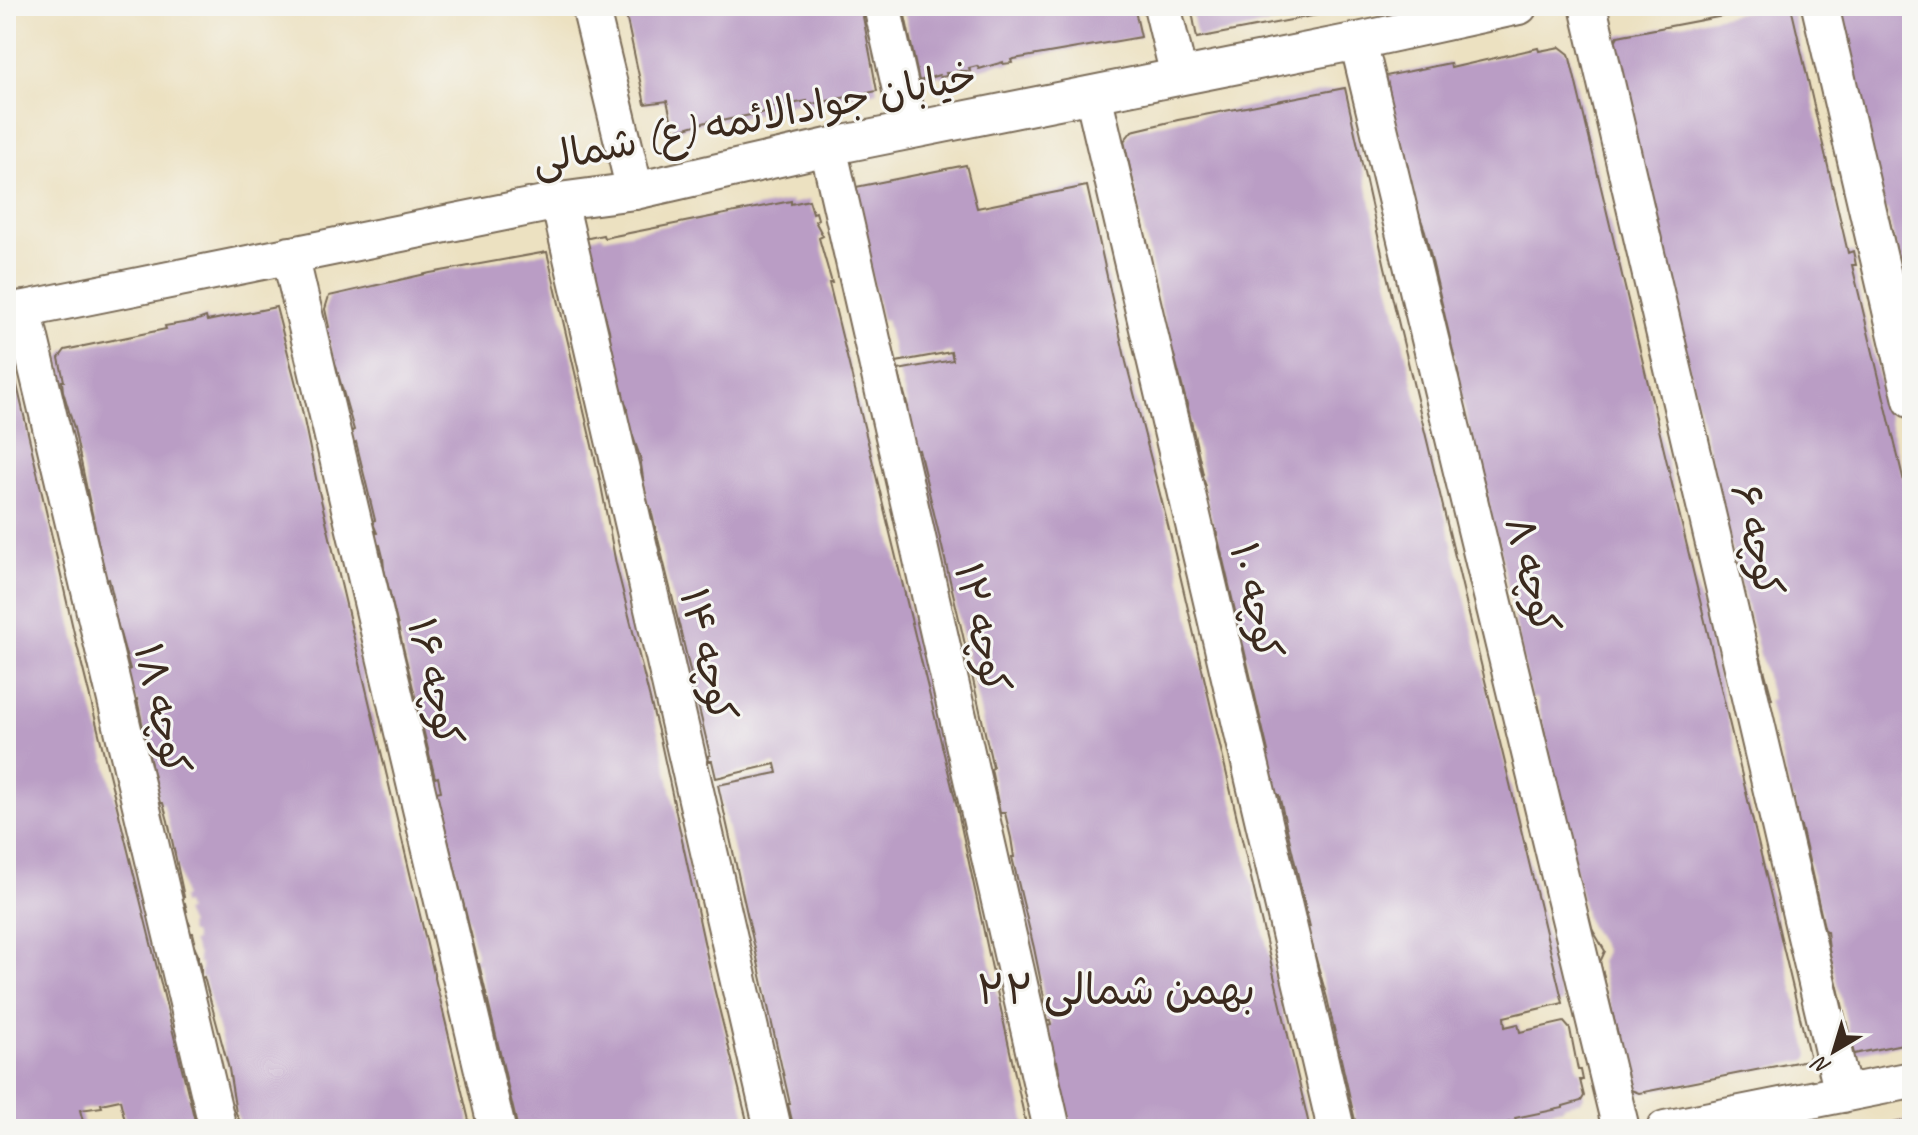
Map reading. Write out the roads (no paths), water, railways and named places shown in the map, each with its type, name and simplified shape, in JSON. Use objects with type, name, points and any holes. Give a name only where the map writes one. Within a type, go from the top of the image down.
[{"type":"street","points":[[590,6],[635,191]]},
{"type":"street","points":[[882,6],[910,130]]},
{"type":"street","points":[[1162,6],[1179,76]]},
{"type":"street","name":"خیابان جوادالائمه (ع) شمالی","points":[[15,311],[559,201],[635,191],[828,147],[1358,41],[1450,13],[1519,6]]},
{"type":"street","name":"کوچه ۶","points":[[1588,6],[1843,1094]]},
{"type":"street","points":[[1820,6],[1912,400]]},
{"type":"street","name":"کوچه ۸","points":[[1358,41],[1621,1129]]},
{"type":"street","name":"کوچه ۱۰","points":[[1093,94],[1336,1129]]},
{"type":"street","name":"کوچه ۱۲","points":[[828,147],[1052,1129]]},
{"type":"street","name":"کوچه ۱۴","points":[[559,201],[773,1129]]},
{"type":"street","name":"کوچه ۱۶","points":[[290,255],[497,1129]]},
{"type":"street","name":"کوچه ۱۸","points":[[15,311],[218,1129]]},
{"type":"street","points":[[1666,1129],[1912,1080]]},
{"type":"district","name":"۲۲ بهمن شمالی","points":[[1116,989]]}]
